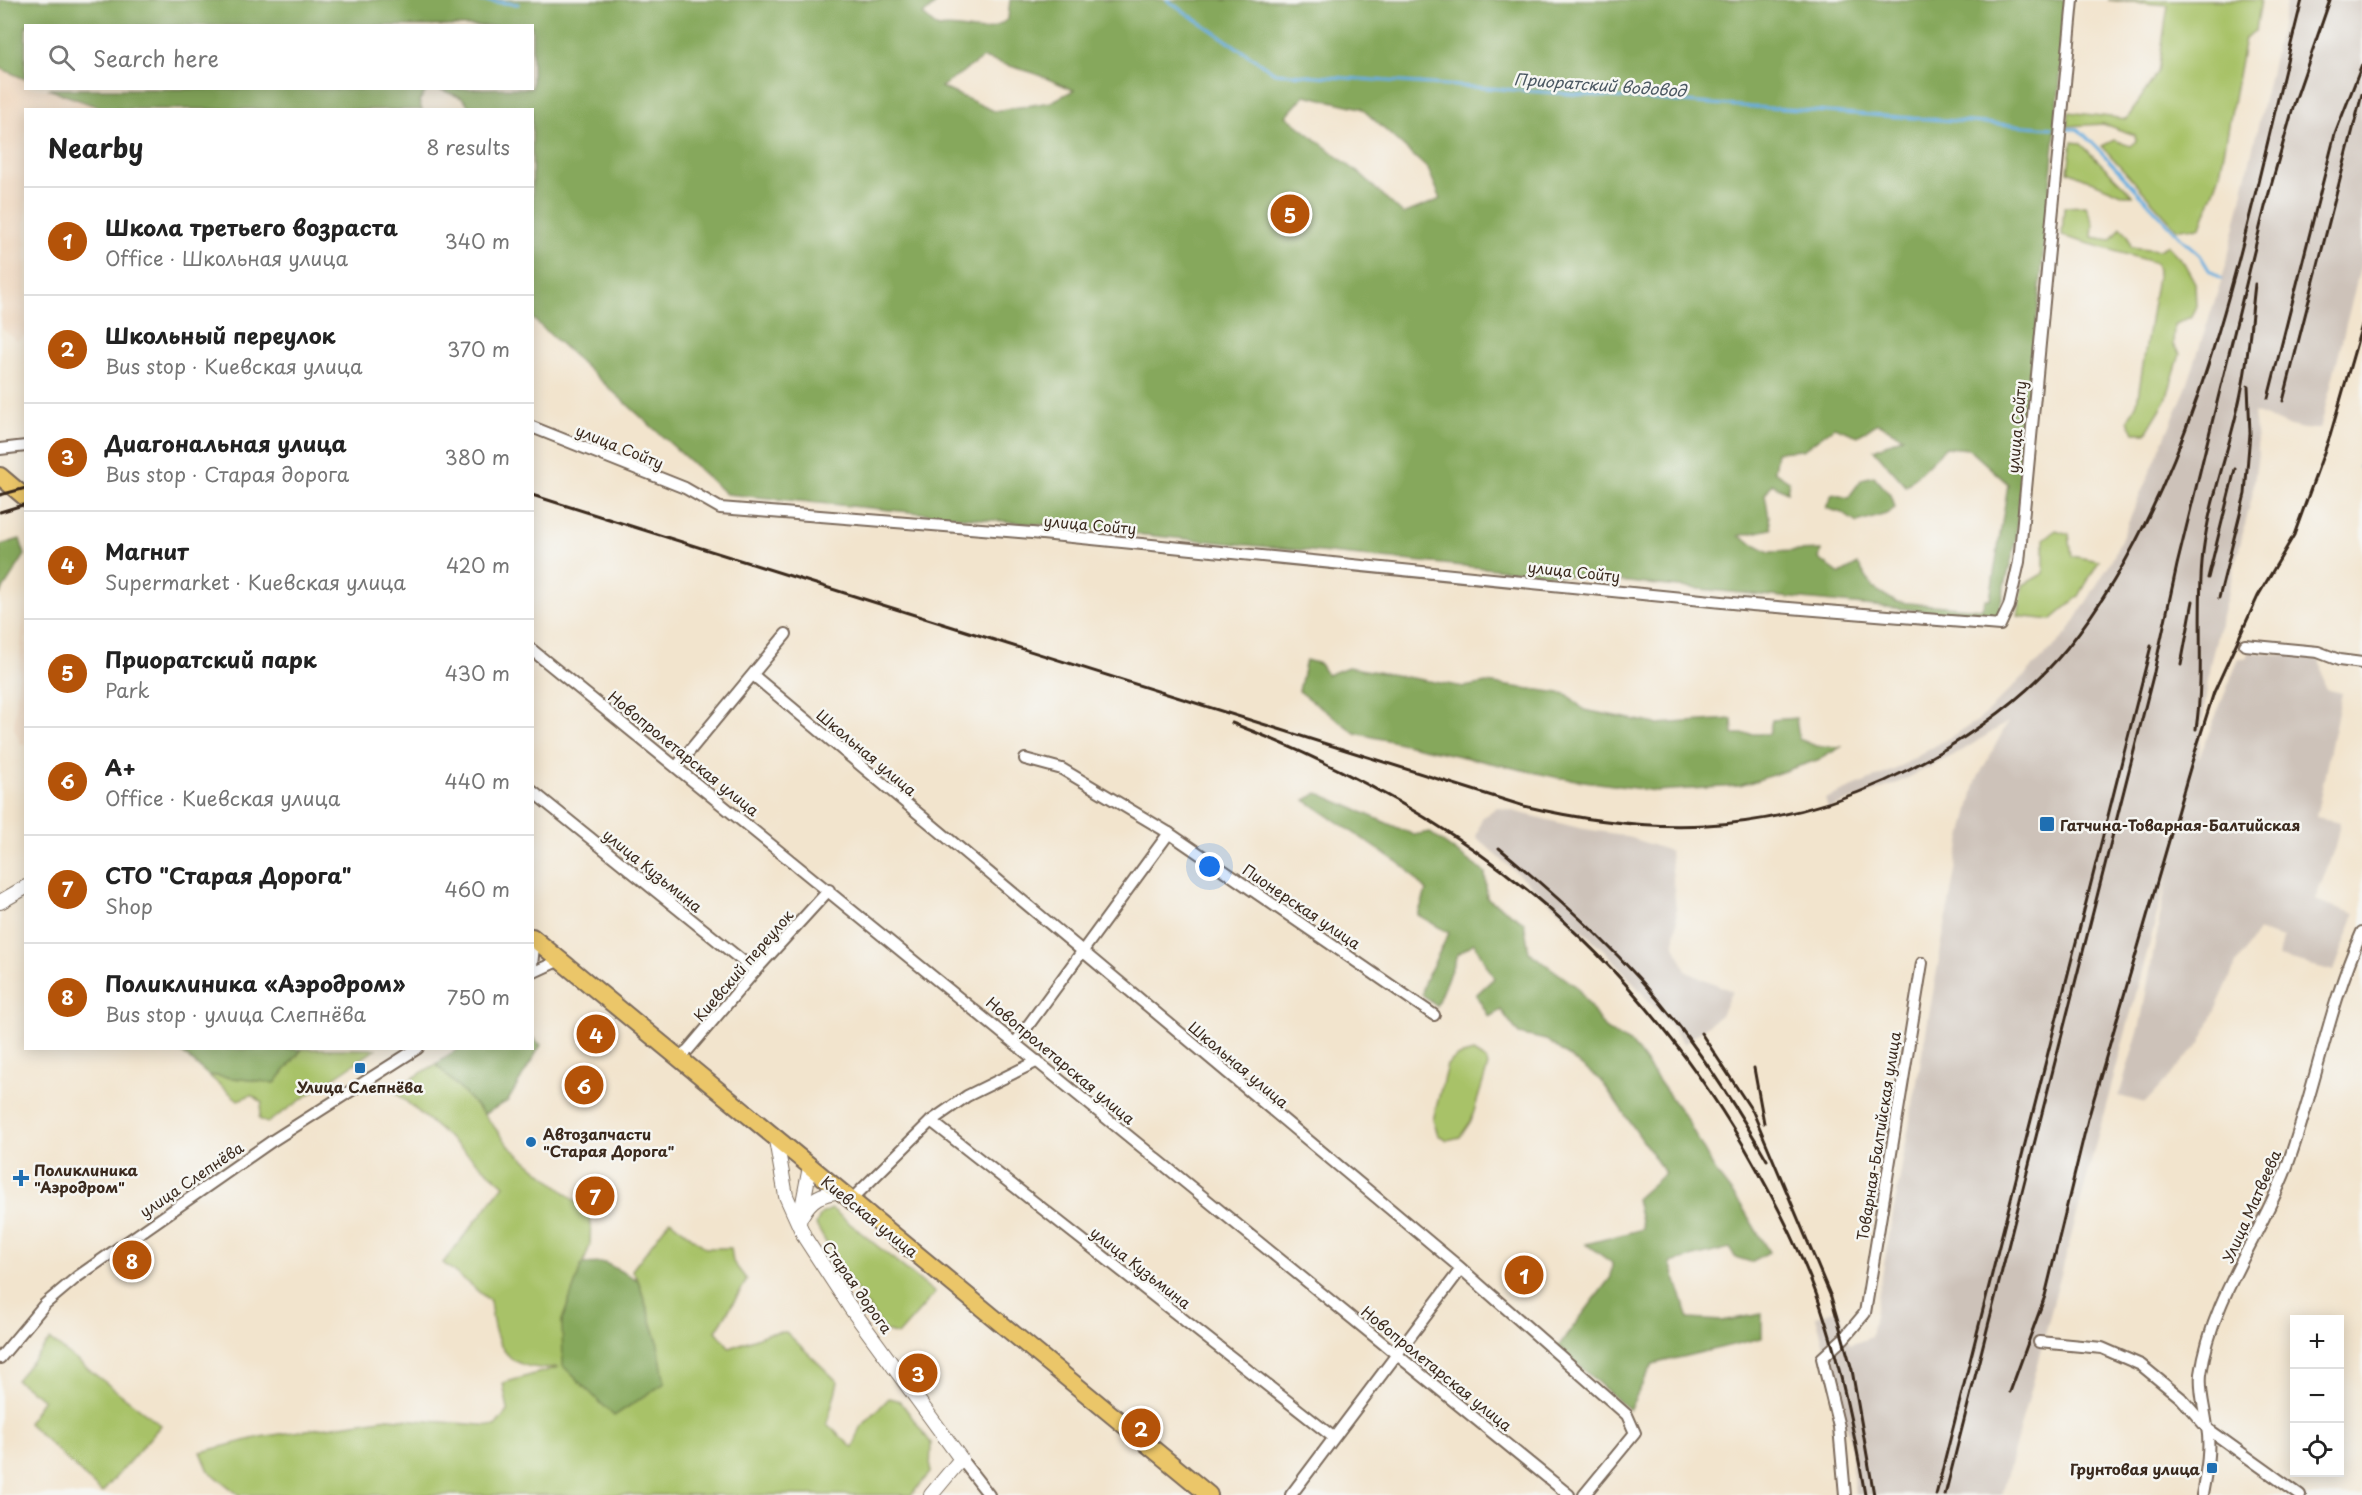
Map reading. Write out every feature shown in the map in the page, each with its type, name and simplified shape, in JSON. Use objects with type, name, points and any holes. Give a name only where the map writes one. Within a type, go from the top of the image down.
[{"type":"main road","points":[[0,476],[24,496]]},
{"type":"main road","name":"Киевская улица","points":[[534,938],[1209,1495]]},
{"type":"street","name":"улица Сойту","points":[[534,428],[685,488],[720,508],[1044,534],[1752,605],[2000,625],[2009,606],[2019,562],[2073,0]]},
{"type":"street","points":[[0,449],[24,446]]},
{"type":"street","points":[[677,766],[786,634]]},
{"type":"street","points":[[2245,645],[2318,652],[2339,660],[2362,663]]},
{"type":"street","name":"Новопролетарская улица","points":[[534,653],[830,890],[1569,1495]]},
{"type":"street","name":"Школьная улица","points":[[753,675],[1461,1269],[1627,1415],[1635,1433],[1584,1495]]},
{"type":"street","name":"Пионерская улица","points":[[1025,759],[1062,769],[1169,833],[1434,1015]]},
{"type":"street","name":"улица Кузьмина","points":[[534,793],[755,971]]},
{"type":"street","points":[[1016,1042],[1169,833]]},
{"type":"street","points":[[0,902],[24,888]]},
{"type":"street","name":"Киевский переулок","points":[[678,1058],[688,1050],[755,971],[830,890]]},
{"type":"street","name":"Улица Матвеева","points":[[2202,1495],[2207,1462],[2208,1429],[2202,1405],[2201,1375],[2212,1325],[2267,1214],[2285,1170],[2303,1118],[2346,967],[2362,932]]},
{"type":"street","points":[[534,972],[560,960]]},
{"type":"street","name":"Товарная-Балтийская улица","points":[[1845,1495],[1839,1427],[1822,1358],[1844,1338],[1864,1313],[1922,963]]},
{"type":"street","name":"улица Слепнёва","points":[[0,1358],[45,1304],[77,1277],[272,1141],[415,1050]]},
{"type":"street","points":[[798,1225],[808,1204],[817,1196],[845,1196],[931,1121],[967,1096],[1038,1061]]},
{"type":"street","name":"улица Кузьмина","points":[[931,1121],[1333,1437]]},
{"type":"street","name":"Старая дорога","points":[[776,1140],[786,1196],[798,1225],[825,1270],[989,1495]]},
{"type":"street","points":[[798,1225],[810,1167]]},
{"type":"street","points":[[786,1196],[791,1183],[810,1167]]},
{"type":"street","points":[[1295,1493],[1333,1437],[1461,1269]]},
{"type":"street","points":[[2039,1342],[2102,1348],[2141,1365],[2181,1398],[2208,1429],[2300,1495]]},
{"type":"street","points":[[931,1495],[961,1459]]},
{"type":"shaded area","points":[[2287,0],[2362,0],[2362,260],[2320,429],[2303,429],[2286,425],[2254,412],[2258,454],[2252,497],[2210,664],[2198,760],[2239,658],[2247,659],[2249,652],[2319,657],[2325,689],[2342,693],[2316,817],[2340,822],[2335,847],[2315,900],[2355,914],[2334,971],[2279,957],[2283,938],[2258,931],[2236,964],[2201,1042],[2145,1103],[2119,1096],[2140,1025],[2168,874],[2002,1495],[1855,1495],[1849,1436],[1816,1317],[1839,1309],[1850,1345],[1871,1337],[1958,854],[1976,781],[2008,722],[1960,752],[1897,783],[1828,809],[1825,799],[1896,769],[1979,720],[2067,634],[2113,558],[2187,386],[2225,269]]},
{"type":"shaded area","points":[[0,68],[24,79],[24,90],[51,90],[101,108],[24,108],[24,336],[17,341],[0,327]]},
{"type":"shaded area","points":[[24,613],[24,745],[21,744],[14,728]]},
{"type":"shaded area","points":[[1497,807],[1579,828],[1622,835],[1670,851],[1677,919],[1674,945],[1687,972],[1732,991],[1721,1015],[1684,1044],[1605,951],[1476,837],[1482,818]]},
{"type":"green space","points":[[0,0],[940,0],[923,15],[938,28],[981,31],[997,26],[1008,19],[1010,0],[2068,0],[2015,545],[1997,618],[726,494],[534,320],[534,108],[470,108],[462,98],[442,90],[534,90],[534,24],[24,24],[24,79],[0,68]],"holes":[[[983,58],[1034,73],[1074,90],[1051,102],[994,111],[941,87]],[[1305,95],[1361,108],[1428,169],[1441,199],[1403,214],[1361,175],[1286,116]],[[1878,423],[1903,437],[1874,450],[1906,486],[1946,447],[1969,449],[2008,484],[1990,599],[1986,599],[1981,609],[1896,602],[1873,588],[1858,564],[1840,574],[1819,559],[1821,550],[1769,552],[1739,536],[1771,529],[1765,494],[1772,484],[1787,492],[1789,481],[1774,471],[1777,452],[1803,450],[1834,427],[1858,436]]]},
{"type":"green space","points":[[2108,0],[2261,0],[2256,30],[2245,38],[2220,174],[2201,227],[2177,229],[2102,146],[2114,140],[2130,146],[2136,141],[2135,135],[2103,124],[2068,126],[2069,112],[2127,119],[2158,72],[2168,5]]},
{"type":"green space","points":[[51,90],[427,90],[419,101],[421,108],[101,108]]},
{"type":"green space","points":[[2072,142],[2080,143],[2133,195],[2124,195],[2068,171]]},
{"type":"green space","points":[[2086,206],[2093,224],[2092,237],[2111,240],[2121,227],[2128,235],[2131,247],[2159,250],[2167,245],[2184,263],[2195,283],[2196,308],[2192,316],[2174,325],[2173,345],[2180,354],[2166,400],[2146,433],[2134,433],[2128,420],[2137,403],[2158,270],[2156,263],[2062,236],[2064,207]]},
{"type":"green space","points":[[1874,476],[1892,497],[1895,508],[1886,514],[1857,523],[1842,513],[1826,508],[1832,494],[1848,498],[1862,479]]},
{"type":"green space","points":[[2056,530],[2069,534],[2072,556],[2099,561],[2079,596],[2051,620],[2018,616],[2023,585],[2044,573],[2044,539]]},
{"type":"green space","points":[[20,539],[24,557],[0,594],[0,545]]},
{"type":"green space","points":[[1306,660],[1320,664],[1327,675],[1348,667],[1464,687],[1486,683],[1567,694],[1584,710],[1657,724],[1732,719],[1733,734],[1769,734],[1772,720],[1796,718],[1799,739],[1816,746],[1841,747],[1820,759],[1740,786],[1656,791],[1555,777],[1355,733],[1299,691]]},
{"type":"green space","points":[[1318,793],[1414,835],[1429,832],[1485,873],[1487,898],[1524,922],[1529,952],[1577,987],[1605,1029],[1633,1045],[1687,1120],[1717,1174],[1741,1205],[1769,1252],[1751,1262],[1735,1257],[1730,1248],[1670,1263],[1689,1319],[1722,1321],[1762,1314],[1762,1338],[1653,1364],[1629,1410],[1558,1347],[1611,1277],[1612,1263],[1586,1244],[1643,1229],[1636,1199],[1665,1173],[1601,1080],[1546,1040],[1519,1034],[1501,1010],[1489,1017],[1476,995],[1494,978],[1474,943],[1457,955],[1436,1006],[1422,994],[1424,983],[1449,933],[1418,915],[1426,891],[1406,868],[1305,800]]},
{"type":"green space","points":[[534,1039],[541,1045],[508,1101],[484,1114],[436,1064],[457,1050],[534,1050]]},
{"type":"green space","points":[[179,1050],[301,1050],[275,1083],[208,1075]]},
{"type":"green space","points":[[301,1050],[375,1050],[267,1123],[259,1119],[262,1102],[251,1095],[238,1100],[208,1075],[275,1083]]},
{"type":"green space","points":[[1473,1052],[1486,1060],[1488,1066],[1471,1121],[1460,1137],[1447,1140],[1438,1135],[1433,1120],[1447,1065],[1456,1057]]},
{"type":"green space","points":[[436,1064],[484,1114],[510,1147],[591,1214],[590,1245],[562,1321],[657,1340],[638,1280],[632,1270],[670,1220],[706,1248],[731,1248],[733,1262],[747,1280],[716,1331],[730,1348],[769,1333],[786,1332],[838,1382],[827,1424],[853,1448],[861,1427],[889,1398],[900,1401],[931,1443],[930,1473],[911,1495],[239,1495],[209,1471],[201,1452],[260,1437],[388,1418],[495,1426],[508,1410],[503,1383],[559,1367],[527,1366],[507,1355],[497,1337],[490,1301],[443,1263],[504,1185],[393,1090]]},
{"type":"green space","points":[[832,1209],[935,1293],[898,1335],[885,1331],[840,1267],[816,1225],[821,1214]]},
{"type":"green space","points":[[605,1263],[638,1280],[657,1340],[665,1383],[614,1416],[563,1366],[562,1321],[582,1264]]},
{"type":"green space","points":[[50,1340],[161,1425],[102,1493],[28,1423],[43,1399],[16,1380]]},
{"type":"waterway","points":[[472,0],[518,4]]},
{"type":"waterway","name":"Приоратский водовод","points":[[1167,0],[1275,73],[2053,128]]},
{"type":"waterway","name":"Приоратский водовод","points":[[2067,129],[2077,129],[2084,134],[2183,240],[2200,255],[2209,270],[2221,278]]},
{"type":"railway","points":[[534,496],[1524,806],[1571,816],[1662,826],[1751,821],[1796,812],[1840,799],[1885,781],[1935,755],[1983,724],[2006,707],[2048,669],[2067,648],[2115,579],[2155,503],[2188,423],[2216,338],[2241,252],[2302,0]]},
{"type":"railway","points":[[1945,1495],[2154,672],[2177,565],[2265,207],[2295,101],[2330,0]]},
{"type":"railway","points":[[2268,398],[2335,134],[2362,65]]},
{"type":"railway","points":[[2283,401],[2362,94]]},
{"type":"railway","points":[[2196,729],[2200,685],[2200,596],[2203,552],[2206,531],[2242,388],[2255,284]]},
{"type":"railway","points":[[2010,1392],[2045,1296],[2088,1119],[2214,692],[2258,596],[2294,535],[2330,436],[2362,325]]},
{"type":"railway","points":[[2219,598],[2245,494],[2250,433],[2248,386]]},
{"type":"railway","points":[[2208,578],[2235,469]]},
{"type":"railway","points":[[0,495],[24,489]]},
{"type":"railway","points":[[0,512],[24,505]]},
{"type":"railway","points":[[2181,665],[2193,601]]},
{"type":"railway","points":[[1936,1495],[2151,646]]},
{"type":"railway","points":[[1232,723],[1314,758],[1390,797],[1461,841],[1527,890],[1588,945],[1645,1006],[1697,1073],[1745,1148],[1800,1254],[1818,1298],[1837,1363],[1853,1429],[1865,1495]]},
{"type":"railway","points":[[1499,848],[1596,934],[1641,980],[1716,1077],[1767,1160]]},
{"type":"railway","points":[[1701,1033],[1753,1112],[1831,1297],[1852,1370],[1874,1495]]},
{"type":"railway","points":[[1754,1068],[1764,1123]]},
{"type":"place","name":"Приоратский парк","points":[[1290,214]]},
{"type":"place","name":"Гатчина-Товарная-Балтийская","points":[[2047,824]]},
{"type":"place","name":"Магнит","points":[[596,1034]]},
{"type":"place","name":"Улица Слепнёва","points":[[360,1068]]},
{"type":"place","name":"А+","points":[[584,1085]]},
{"type":"place","name":"Автозапчасти \"Старая Дорога\"","points":[[531,1142]]},
{"type":"place","name":"Поликлиника \"Аэродром\"","points":[[21,1178]]},
{"type":"place","name":"СТО \"Старая Дорога\"","points":[[595,1196]]},
{"type":"place","name":"Поликлиника «Аэродром»","points":[[132,1260]]},
{"type":"place","name":"Школа третьего возраста","points":[[1524,1275]]},
{"type":"place","name":"Диагональная улица","points":[[918,1373]]},
{"type":"place","name":"Школьный переулок","points":[[1141,1428]]},
{"type":"place","name":"Грунтовая улица","points":[[2212,1468]]}]
